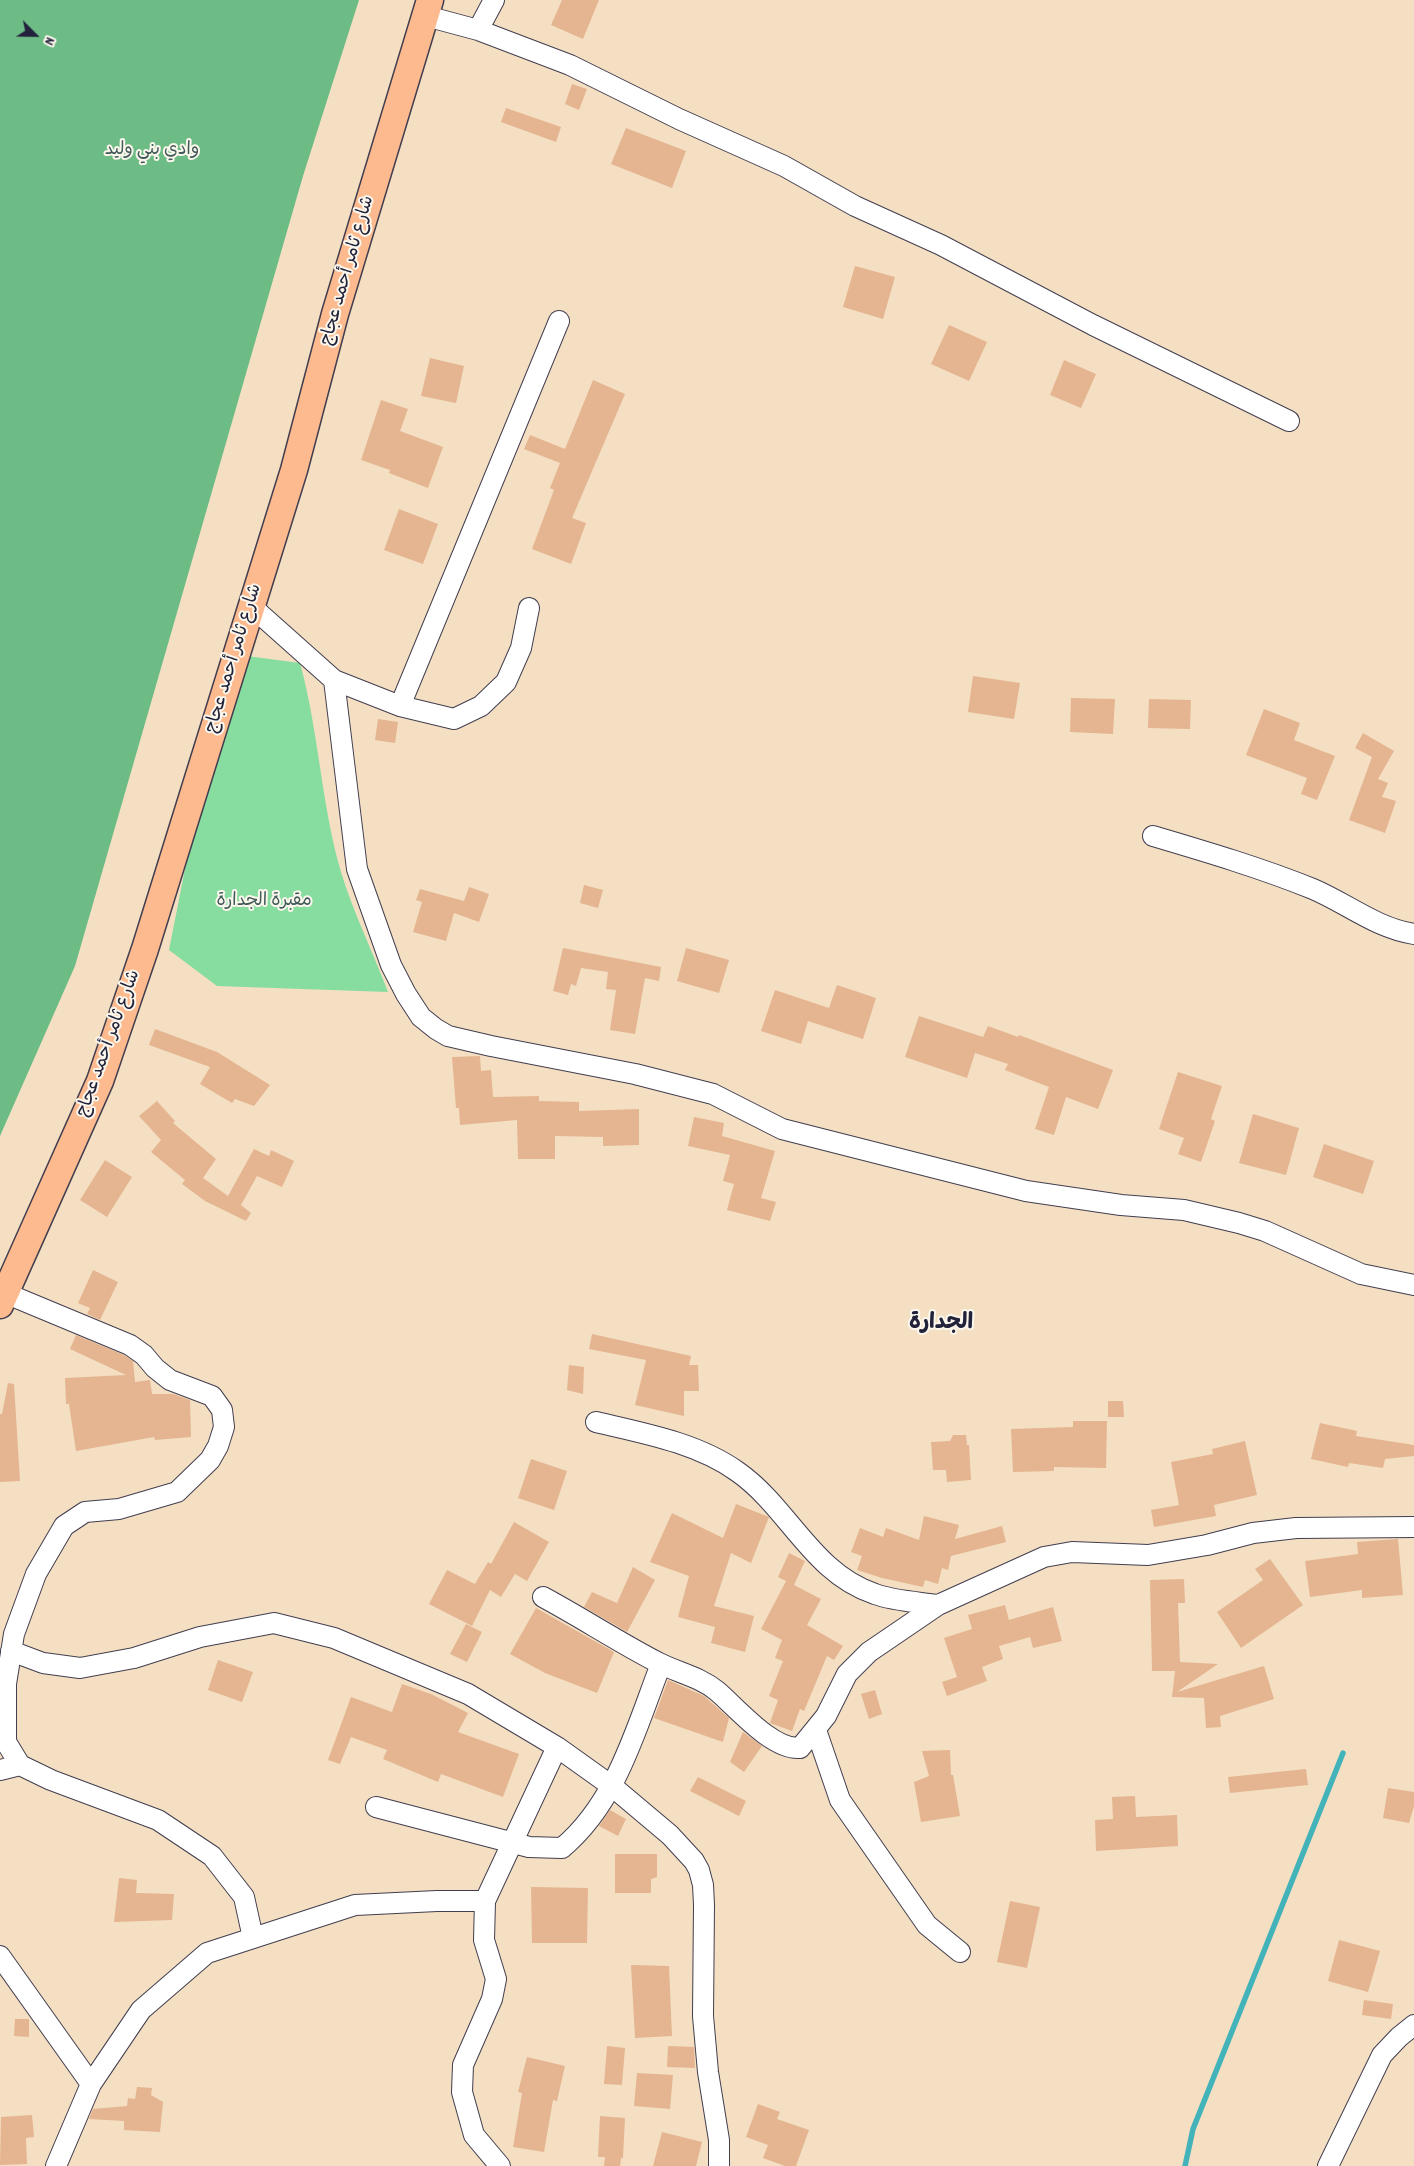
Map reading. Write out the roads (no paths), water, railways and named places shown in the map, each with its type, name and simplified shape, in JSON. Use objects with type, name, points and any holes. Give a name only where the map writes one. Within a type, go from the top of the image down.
[{"type":"main road","name":"شارع ثامر أحمد عجاج","points":[[2,1299],[100,1081],[145,949],[294,470],[335,314],[428,8]]},
{"type":"street","points":[[478,30],[494,0]]},
{"type":"street","points":[[428,8],[478,30],[570,65],[679,120],[784,166],[855,206],[941,245],[1093,325],[1289,421]]},
{"type":"street","points":[[400,706],[559,321]]},
{"type":"street","points":[[251,606],[334,680],[400,706],[454,718],[481,706],[506,682],[522,648],[529,608]]},
{"type":"street","points":[[334,680],[357,869],[391,965],[421,1017],[436,1030],[448,1036],[491,1046],[635,1074],[714,1094],[782,1130],[1026,1191],[1122,1205],[1184,1210],[1239,1223],[1264,1231],[1361,1274],[1414,1285]]},
{"type":"street","points":[[1153,836],[1276,875],[1334,899],[1373,922],[1414,934]]},
{"type":"street","points":[[2,1299],[130,1345],[144,1354],[155,1368],[170,1380],[212,1396],[222,1410],[224,1427],[218,1446],[210,1460],[177,1492],[119,1508],[85,1512],[64,1526],[36,1574],[14,1634],[6,1684],[6,1742],[20,1765],[51,1780],[158,1820],[212,1856],[244,1897],[253,1938]]},
{"type":"street","points":[[596,1422],[650,1434],[724,1462],[740,1473],[768,1499],[810,1550],[833,1572],[874,1594],[938,1605]]},
{"type":"street","points":[[543,1597],[661,1664],[704,1681],[747,1720],[789,1748],[800,1748],[816,1730],[854,1665],[869,1652],[938,1605],[1044,1557],[1072,1552],[1148,1555],[1207,1545],[1253,1533],[1296,1528],[1414,1527]]},
{"type":"street","points":[[11,1651],[44,1663],[80,1668],[134,1658],[200,1636],[274,1623],[334,1638],[468,1694],[557,1747],[613,1787],[670,1835],[699,1870],[703,1885],[704,1905],[704,2034],[719,2140],[719,2166]]},
{"type":"street","points":[[376,1807],[529,1847],[562,1848],[581,1832],[613,1787],[661,1664]]},
{"type":"street","points":[[816,1730],[840,1800],[927,1924],[960,1952]]},
{"type":"street","points":[[500,2166],[474,2134],[462,2092],[463,2065],[492,1999],[496,1979],[484,1940],[486,1901],[511,1842],[557,1747]]},
{"type":"street","points":[[0,1770],[20,1765]]},
{"type":"street","points":[[56,2166],[91,2084],[141,2010],[207,1953],[355,1905],[437,1900],[486,1901]]},
{"type":"street","points":[[0,1956],[91,2084]]},
{"type":"street","points":[[1328,2166],[1382,2055],[1399,2037],[1414,2025]]},
{"type":"waterway","points":[[1185,2166],[1193,2129],[1343,1753]]},
{"type":"district","name":"الجدارة","points":[[941,1325]]},
{"type":"park label","name":"وادي بني وليد","points":[[152,152]]},
{"type":"park label","name":"مقبرة الجدارة","points":[[264,903]]}]
